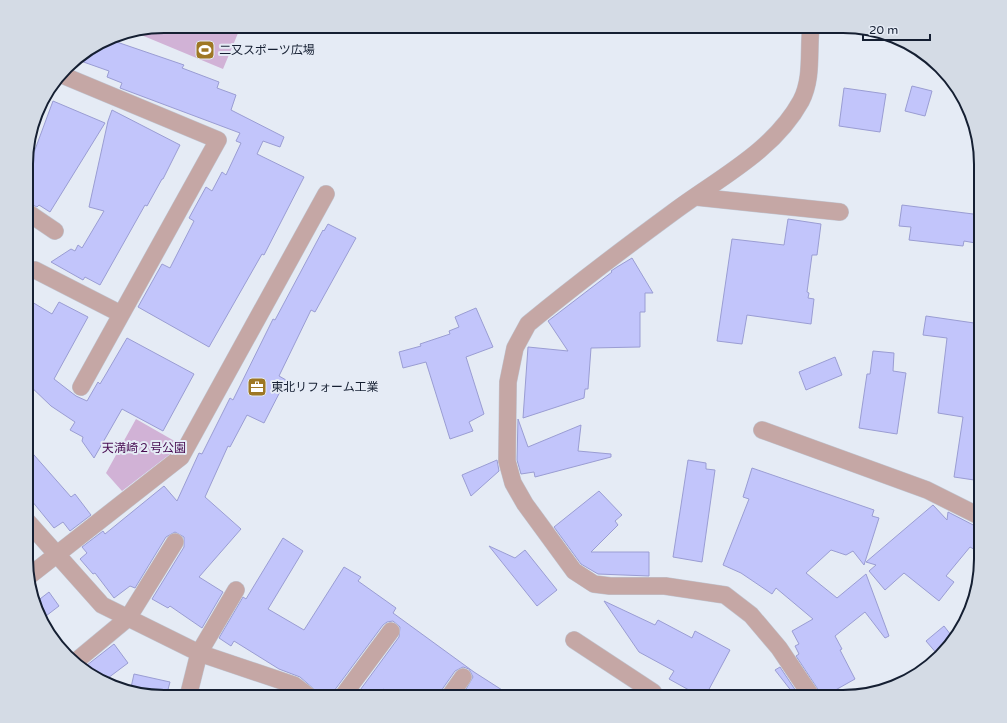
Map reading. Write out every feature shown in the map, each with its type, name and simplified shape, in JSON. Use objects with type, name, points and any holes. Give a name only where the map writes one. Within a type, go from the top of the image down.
[{"type":"street","points":[[807,690],[779,648],[751,615],[725,595],[665,586],[605,586],[594,584],[574,571],[525,504],[513,483],[507,461],[508,382],[515,348],[528,324],[673,212],[696,197],[770,142],[788,122],[802,100],[809,76],[811,33]]},
{"type":"street","points":[[67,77],[218,140],[81,387]]},
{"type":"street","points":[[34,573],[181,457],[326,194]]},
{"type":"street","points":[[696,197],[840,212]]},
{"type":"street","points":[[33,216],[55,231]]},
{"type":"street","points":[[35,270],[121,314]]},
{"type":"street","points":[[762,430],[927,490],[974,514]]},
{"type":"street","points":[[33,528],[102,605],[199,653],[294,685],[301,690]]},
{"type":"street","points":[[79,658],[128,618],[175,542]]},
{"type":"street","points":[[190,690],[199,653],[236,590]]},
{"type":"street","points":[[347,690],[391,631]]},
{"type":"street","points":[[574,640],[650,690]]},
{"type":"street","points":[[454,690],[463,677]]},
{"type":"green space","name":"二又スポーツ広場","points":[[164,33],[238,33],[223,69],[141,35]]},
{"type":"green space","name":"天満崎２号公園","points":[[136,419],[178,443],[174,451],[122,491],[106,473]]},
{"type":"building","points":[[117,42],[184,65],[182,68],[219,82],[217,88],[236,95],[231,110],[284,137],[280,147],[263,141],[257,154],[304,177],[264,255],[262,254],[209,347],[138,307],[162,264],[170,268],[194,221],[189,218],[206,187],[212,191],[222,172],[226,175],[241,143],[236,141],[240,133],[120,88],[122,83],[107,77],[109,71],[83,62],[91,55]]},
{"type":"building","points":[[912,86],[932,91],[925,116],[905,111]]},
{"type":"building","points":[[844,88],[886,94],[880,132],[839,126]]},
{"type":"building","points":[[53,101],[105,123],[50,212],[39,205],[37,207],[33,205],[34,153]]},
{"type":"building","points":[[112,110],[180,145],[163,179],[147,206],[145,205],[100,285],[85,277],[83,280],[51,262],[71,249],[75,251],[78,245],[82,248],[104,211],[89,207],[108,121]]},
{"type":"building","points":[[902,205],[974,214],[974,243],[964,241],[963,246],[909,240],[911,227],[899,226]]},
{"type":"building","points":[[788,219],[821,224],[817,255],[812,255],[807,292],[809,293],[808,298],[814,299],[811,324],[747,315],[742,344],[717,341],[732,239],[784,245]]},
{"type":"building","points":[[328,224],[356,238],[315,312],[311,310],[279,376],[286,380],[264,423],[247,415],[230,447],[228,446],[205,497],[241,529],[199,577],[223,592],[202,628],[170,606],[168,608],[152,599],[184,547],[184,537],[175,532],[166,537],[135,588],[130,586],[114,598],[95,573],[93,574],[80,559],[87,553],[82,547],[103,531],[105,534],[164,486],[177,501],[199,453],[202,454],[230,398],[233,400],[273,319],[275,320],[323,230],[324,231]]},
{"type":"building","points":[[632,258],[653,293],[645,293],[645,312],[640,312],[640,347],[591,348],[588,389],[585,389],[584,398],[523,418],[528,347],[568,351],[548,321],[612,272],[611,271]]},
{"type":"building","points":[[59,302],[88,317],[54,379],[76,396],[87,401],[98,382],[100,384],[127,338],[194,374],[163,431],[122,409],[94,458],[82,441],[83,437],[70,430],[75,422],[51,406],[33,389],[33,303],[52,314]]},
{"type":"building","points":[[476,308],[493,347],[466,357],[484,414],[469,422],[473,431],[450,439],[426,362],[403,368],[399,352],[421,346],[420,344],[450,334],[449,331],[459,327],[455,317]]},
{"type":"building","points":[[926,316],[974,323],[974,480],[954,477],[963,417],[938,413],[947,338],[923,335]]},
{"type":"building","points":[[873,351],[894,353],[893,371],[906,373],[897,434],[859,428],[867,374],[870,374]]},
{"type":"building","points":[[835,357],[842,375],[806,390],[799,372]]},
{"type":"building","points":[[518,419],[528,447],[581,425],[578,451],[611,454],[611,457],[535,477],[534,472],[521,474],[517,460]]},
{"type":"building","points":[[33,454],[71,497],[75,494],[91,515],[70,531],[63,522],[54,528],[33,502]]},
{"type":"building","points":[[497,460],[499,471],[471,496],[462,475]]},
{"type":"building","points":[[688,460],[706,463],[706,469],[715,470],[702,562],[673,557]]},
{"type":"building","points":[[752,468],[874,510],[872,516],[879,518],[864,565],[853,551],[846,555],[831,550],[806,573],[837,598],[866,574],[889,636],[885,638],[865,612],[835,636],[842,649],[840,650],[855,679],[835,690],[818,690],[796,656],[799,654],[795,646],[799,644],[792,631],[813,619],[776,588],[772,594],[741,573],[723,565],[749,499],[743,497]]},
{"type":"building","points":[[599,491],[622,515],[615,521],[618,525],[591,552],[649,552],[649,576],[598,574],[581,564],[554,527]]},
{"type":"building","points":[[933,505],[947,520],[948,512],[974,525],[974,549],[970,547],[946,576],[954,582],[939,601],[904,573],[885,590],[869,571],[876,565],[866,562]]},
{"type":"building","points":[[283,538],[303,551],[268,609],[304,630],[344,567],[361,577],[358,581],[396,608],[393,613],[474,672],[502,690],[465,690],[473,677],[469,669],[463,667],[455,671],[442,690],[360,690],[399,637],[400,627],[393,621],[387,622],[383,625],[335,690],[315,690],[300,677],[279,669],[234,641],[231,646],[219,638],[243,597],[246,599]]},
{"type":"building","points":[[489,546],[515,558],[525,550],[557,590],[537,606]]},
{"type":"building","points":[[49,592],[59,606],[46,616],[39,599]]},
{"type":"building","points":[[604,601],[655,625],[658,620],[692,638],[695,631],[730,650],[709,690],[689,690],[669,679],[674,671],[639,652]]},
{"type":"building","points":[[944,626],[950,634],[935,651],[926,641]]},
{"type":"building","points":[[114,644],[128,663],[109,677],[87,665]]},
{"type":"building","points":[[780,667],[795,690],[791,690],[775,670]]},
{"type":"building","points":[[134,674],[170,682],[168,690],[156,690],[132,685]]},
{"type":"place","name":"二又スポーツ広場","points":[[205,50]]},
{"type":"place","name":"東北リフォーム工業","points":[[257,387]]}]
